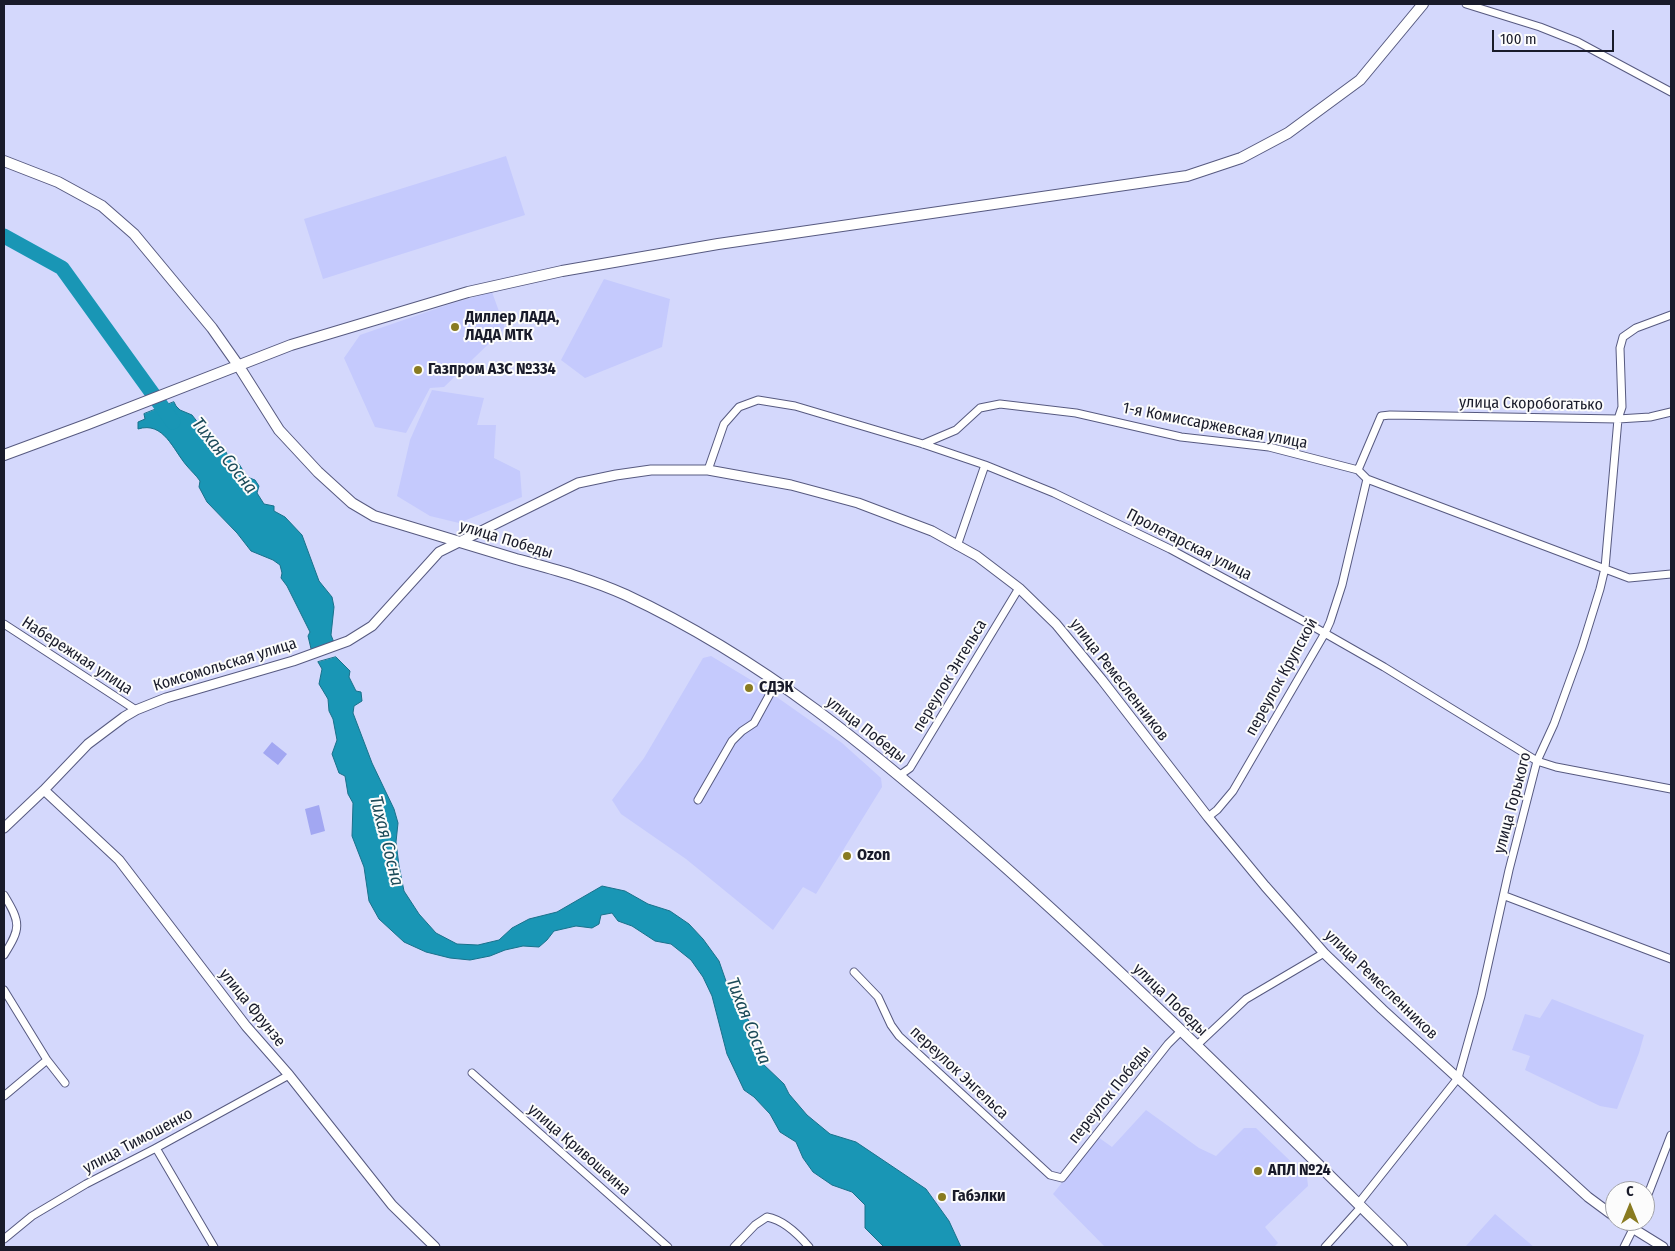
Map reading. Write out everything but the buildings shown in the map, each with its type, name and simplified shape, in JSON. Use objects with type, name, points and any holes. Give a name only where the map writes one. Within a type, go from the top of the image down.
[{"type":"main road","points":[[4,455],[291,345],[468,292],[562,271],[718,244],[1187,176],[1241,158],[1296,127],[1360,80],[1423,4]]},
{"type":"main road","name":"улица Победы","points":[[4,161],[58,182],[102,206],[134,234],[212,328],[279,430],[318,472],[352,503],[374,516],[577,576],[623,593],[714,641],[777,681],[844,730],[900,775],[1049,906],[1181,1031],[1402,1247]]},
{"type":"street","points":[[1466,4],[1540,27],[1578,42],[1671,92]]},
{"type":"street","name":"улица Горького","points":[[1325,1247],[1360,1205],[1458,1078],[1481,996],[1505,896],[1509,870],[1537,761],[1554,724],[1582,647],[1605,568],[1618,420],[1622,407],[1620,348],[1623,337],[1636,328],[1671,315]]},
{"type":"street","name":"Пролетарская улица","points":[[708,470],[716,442],[724,424],[740,407],[758,400],[795,406],[923,444],[1054,493],[1170,549],[1384,667],[1537,761],[1556,767],[1671,789]]},
{"type":"street","name":"1-я Комиссаржевская улица","points":[[923,444],[956,430],[980,408],[1000,404],[1076,413],[1181,437],[1269,447],[1358,470]]},
{"type":"street","name":"улица Скоробогатько","points":[[1358,470],[1381,416],[1618,420],[1650,417],[1671,412]]},
{"type":"street","points":[[957,546],[985,466]]},
{"type":"street","name":"улица Ремесленников","points":[[459,541],[578,483],[651,470],[708,470],[791,485],[858,503],[932,531],[976,556],[1019,588],[1061,631],[1208,817],[1324,953],[1361,990],[1588,1198],[1605,1209]]},
{"type":"street","points":[[1358,470],[1367,479],[1629,578],[1671,574]]},
{"type":"street","name":"переулок Крупской","points":[[1208,817],[1217,810],[1233,791],[1325,633],[1342,585],[1367,479]]},
{"type":"street","name":"Комсомольская улица","points":[[4,828],[88,744],[116,722],[136,710],[166,698],[293,661],[348,641],[372,626],[439,552],[459,541]]},
{"type":"street","name":"переулок Энгельса","points":[[900,775],[910,768],[1019,588]]},
{"type":"street","name":"Набережная улица","points":[[4,624],[136,710]]},
{"type":"street","points":[[698,800],[732,741],[742,730],[754,723],[777,681]]},
{"type":"street","name":"улица Фрунзе","points":[[44,790],[119,860],[246,1026],[289,1075],[392,1205],[435,1247]]},
{"type":"street","points":[[4,895],[13,910],[18,927],[15,937],[4,955]]},
{"type":"street","points":[[1505,896],[1671,959]]},
{"type":"street","points":[[1196,1046],[1246,999],[1324,953]]},
{"type":"street","name":"переулок Энгельса","points":[[854,972],[878,997],[891,1025],[899,1036],[1050,1175],[1062,1178]]},
{"type":"street","points":[[4,990],[47,1060],[65,1083]]},
{"type":"street","name":"переулок Победы","points":[[1062,1178],[1168,1044],[1181,1031]]},
{"type":"street","points":[[4,1096],[47,1060]]},
{"type":"street","name":"улица Кривошеина","points":[[472,1073],[668,1247]]},
{"type":"street","name":"улица Тимошенко","points":[[4,1238],[32,1216],[86,1184],[289,1075]]},
{"type":"street","points":[[1653,1181],[1671,1134]]},
{"type":"street","points":[[156,1148],[214,1247]]},
{"type":"street","points":[[734,1247],[755,1224],[767,1217],[778,1219],[802,1238],[809,1247]]},
{"type":"street","points":[[1624,1247],[1632,1231]]},
{"type":"street","points":[[1643,1231],[1663,1247]]},
{"type":"shaded area","points":[[506,156],[525,215],[323,279],[304,219]]},
{"type":"shaded area","points":[[604,279],[670,299],[662,347],[585,378],[561,360]]},
{"type":"shaded area","points":[[492,292],[505,328],[444,387],[430,388],[406,433],[375,427],[344,358],[360,335],[450,304]]},
{"type":"shaded area","points":[[432,390],[484,398],[477,425],[496,425],[494,458],[520,471],[522,497],[459,523],[430,516],[397,496],[410,440]]},
{"type":"shaded area","points":[[711,656],[761,686],[842,743],[881,778],[882,787],[816,894],[803,887],[773,930],[686,859],[621,814],[612,800],[644,758],[703,658]]},
{"type":"shaded area","points":[[272,742],[287,754],[278,765],[263,753]]},
{"type":"shaded area","points":[[319,805],[325,831],[311,835],[305,809]]},
{"type":"shaded area","points":[[1552,999],[1644,1035],[1617,1109],[1600,1106],[1525,1070],[1530,1056],[1512,1050],[1525,1014],[1540,1018]]},
{"type":"shaded area","points":[[1146,1110],[1199,1148],[1216,1156],[1244,1128],[1256,1128],[1307,1177],[1308,1186],[1265,1227],[1278,1243],[1274,1247],[1105,1247],[1053,1194],[1098,1137],[1112,1147]]},
{"type":"shaded area","points":[[1495,1214],[1534,1247],[1465,1247]]},
{"type":"water","points":[[174,402],[180,410],[192,415],[213,442],[224,448],[231,462],[239,464],[247,477],[255,480],[259,486],[257,493],[264,504],[274,506],[274,511],[285,517],[302,535],[319,581],[332,597],[334,607],[331,635],[335,645],[312,653],[308,636],[310,632],[287,586],[281,578],[280,565],[251,551],[237,533],[207,502],[199,487],[200,481],[167,438],[155,429],[138,429],[138,422],[145,419],[144,414]]},
{"type":"water","points":[[336,657],[350,671],[349,677],[356,691],[361,692],[362,701],[354,706],[353,713],[372,763],[394,809],[398,823],[396,842],[404,891],[419,914],[436,933],[457,944],[478,945],[499,940],[512,928],[529,919],[557,912],[602,886],[625,891],[648,904],[670,911],[689,924],[719,961],[727,984],[749,1021],[751,1042],[762,1063],[784,1084],[789,1094],[807,1115],[830,1134],[856,1142],[926,1189],[949,1221],[961,1247],[884,1247],[865,1228],[865,1205],[852,1192],[832,1185],[813,1172],[803,1158],[796,1142],[780,1132],[770,1114],[754,1097],[744,1090],[727,1054],[712,996],[703,977],[691,960],[671,944],[655,941],[632,926],[618,921],[612,913],[601,915],[599,924],[592,928],[576,926],[554,931],[539,947],[523,946],[470,960],[450,958],[426,952],[404,942],[379,919],[369,901],[364,867],[352,836],[353,803],[348,794],[345,776],[339,773],[332,754],[337,740],[333,719],[329,711],[328,699],[319,684],[322,669],[318,662]]},
{"type":"waterway","name":"Тихая Сосна","points":[[4,236],[62,268],[173,422]]},
{"type":"place","name":"Диллер ЛАДА, ЛАДА МТК","points":[[455,327]]},
{"type":"place","name":"Газпром АЗС №334","points":[[418,370]]},
{"type":"place","name":"СДЭК","points":[[749,688]]},
{"type":"place","name":"Ozon","points":[[847,856]]},
{"type":"place","name":"АПЛ №24","points":[[1258,1171]]},
{"type":"place","name":"Габэлки","points":[[942,1197]]}]
